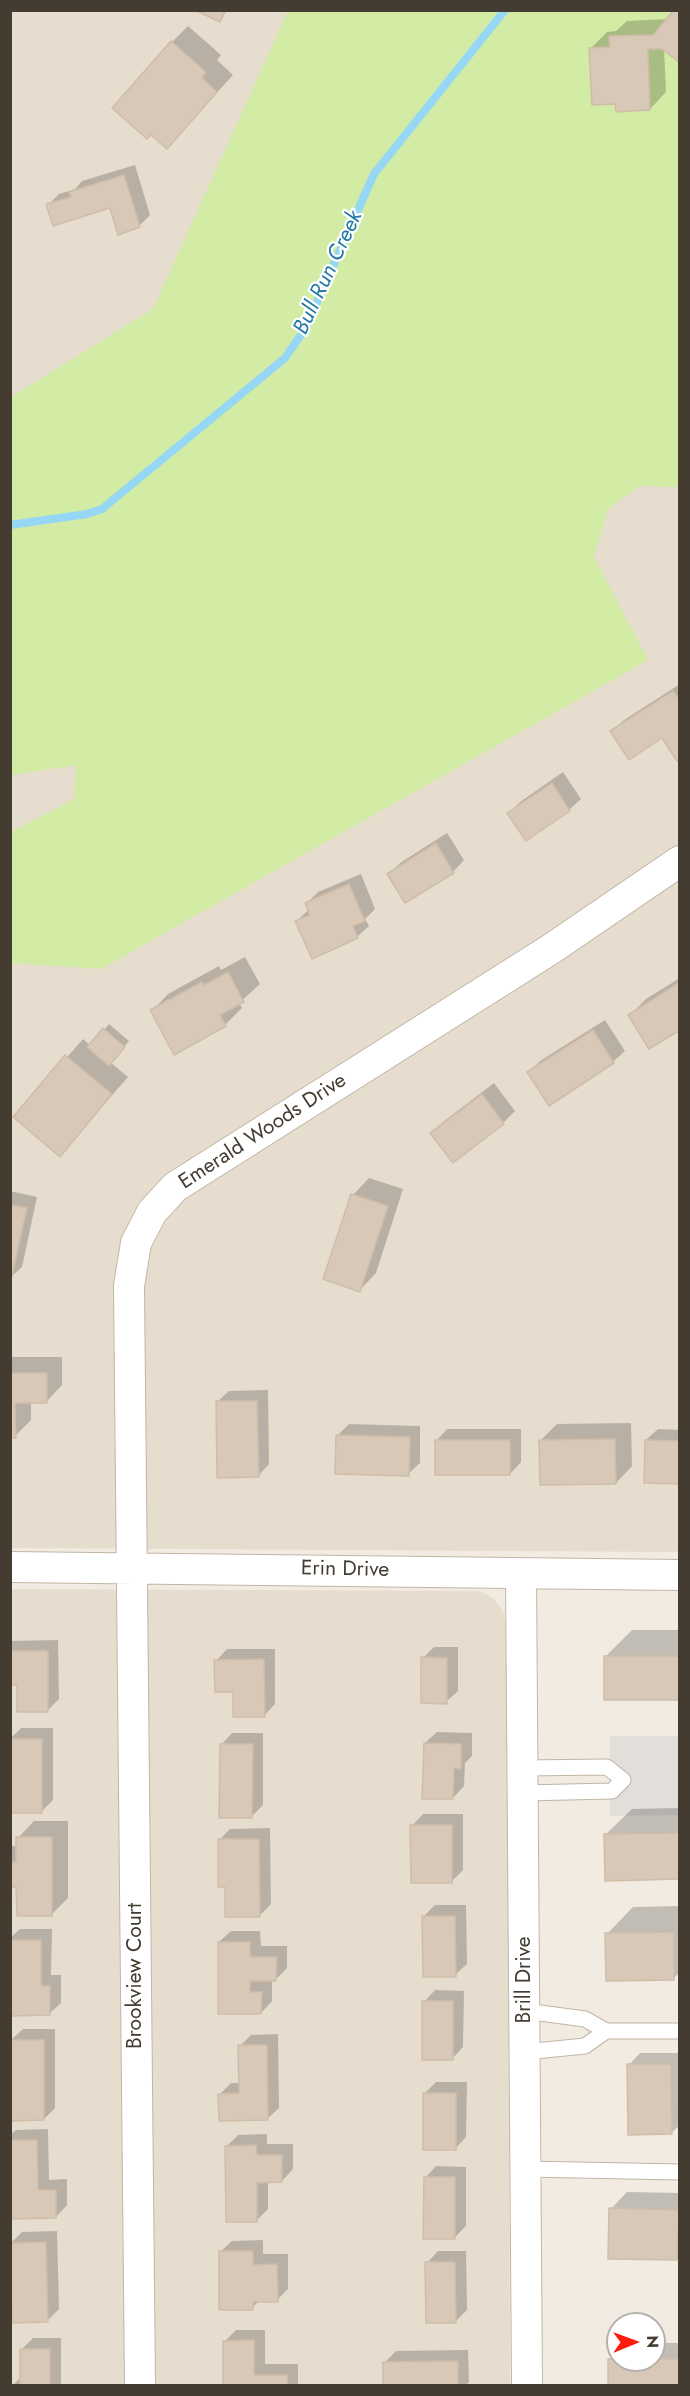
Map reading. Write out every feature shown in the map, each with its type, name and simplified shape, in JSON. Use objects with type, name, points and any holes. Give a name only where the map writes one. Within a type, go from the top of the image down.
[{"type":"street","name":"Emerald Woods Drive","points":[[132,1567],[129,1286],[136,1243],[152,1212],[174,1187],[551,949],[680,861]]},
{"type":"street","name":"Erin Drive","points":[[10,1567],[680,1575]]},
{"type":"street","name":"Brookview Court","points":[[132,1567],[140,2385]]},
{"type":"street","name":"Brill Drive","points":[[521,1574],[527,2385]]},
{"type":"lane","points":[[607,1767],[623,1780],[612,1791],[523,1780],[607,1767]]},
{"type":"lane","points":[[525,2011],[585,2019],[606,2031],[680,2031]]},
{"type":"lane","points":[[525,2052],[585,2046],[606,2031]]},
{"type":"lane","points":[[525,2169],[680,2172]]},
{"type":"shaded area","points":[[11,11],[679,11],[679,1552],[11,1548]]},
{"type":"shaded area","points":[[11,1589],[480,1591],[493,1598],[503,1611],[507,1628],[510,2385],[11,2386]]},
{"type":"shaded area","points":[[610,1736],[679,1736],[679,1815],[610,1816]]},
{"type":"green space","points":[[288,11],[679,11],[679,487],[639,486],[608,509],[594,557],[648,660],[101,969],[11,963],[11,832],[74,799],[76,765],[11,775],[11,397],[153,309]]},
{"type":"building","points":[[195,10],[226,10],[220,22]]},
{"type":"building","points":[[674,10],[680,10],[680,63],[662,49],[648,49],[650,110],[616,112],[615,104],[592,105],[589,48],[610,47],[609,36],[653,35]]},
{"type":"building","points":[[171,41],[206,72],[202,78],[217,92],[167,149],[151,135],[147,139],[112,108]]},
{"type":"building","points":[[124,175],[140,227],[118,235],[110,208],[53,226],[46,204],[71,197],[69,192]]},
{"type":"building","points":[[673,691],[680,701],[680,760],[677,761],[662,738],[629,760],[610,731]]},
{"type":"building","points":[[552,783],[570,811],[526,841],[507,813]]},
{"type":"building","points":[[436,843],[454,873],[405,903],[387,874]]},
{"type":"building","points":[[349,884],[365,921],[353,926],[358,938],[312,959],[295,921],[310,915],[305,903]]},
{"type":"building","points":[[228,972],[244,1002],[220,1015],[226,1026],[174,1055],[150,1010],[202,982],[204,985]]},
{"type":"building","points":[[680,982],[680,1030],[649,1049],[628,1015]]},
{"type":"building","points":[[103,1028],[125,1047],[109,1066],[87,1047]]},
{"type":"building","points":[[593,1030],[614,1063],[549,1106],[527,1072]]},
{"type":"building","points":[[65,1055],[112,1094],[60,1157],[13,1117]]},
{"type":"building","points":[[482,1094],[504,1124],[453,1163],[430,1133]]},
{"type":"building","points":[[351,1194],[388,1206],[360,1292],[323,1279]]},
{"type":"building","points":[[10,1205],[27,1208],[11,1280],[10,1280]]},
{"type":"building","points":[[10,1373],[47,1373],[47,1403],[15,1403],[16,1438],[10,1438]]},
{"type":"building","points":[[216,1401],[257,1401],[259,1477],[217,1478]]},
{"type":"building","points":[[336,1435],[410,1437],[409,1476],[335,1474]]},
{"type":"building","points":[[615,1439],[616,1484],[540,1485],[539,1440]]},
{"type":"building","points":[[435,1440],[510,1440],[510,1475],[435,1475]]},
{"type":"building","points":[[645,1440],[680,1441],[680,1484],[644,1483]]},
{"type":"building","points":[[10,1651],[48,1651],[48,1712],[17,1712],[17,1685],[10,1685]]},
{"type":"building","points":[[604,1656],[680,1656],[680,1700],[604,1700]]},
{"type":"building","points":[[421,1657],[447,1658],[447,1704],[421,1703]]},
{"type":"building","points":[[264,1659],[265,1717],[233,1717],[233,1692],[215,1692],[214,1660]]},
{"type":"building","points":[[10,1739],[42,1739],[42,1813],[10,1813]]},
{"type":"building","points":[[424,1743],[461,1744],[461,1769],[454,1768],[453,1799],[422,1799]]},
{"type":"building","points":[[220,1744],[253,1744],[252,1818],[219,1818]]},
{"type":"building","points":[[410,1825],[452,1825],[452,1883],[411,1883]]},
{"type":"building","points":[[680,1833],[680,1879],[605,1881],[604,1834]]},
{"type":"building","points":[[16,1837],[52,1837],[52,1916],[17,1916],[16,1887],[10,1887],[10,1862],[16,1862]]},
{"type":"building","points":[[218,1839],[259,1839],[260,1917],[225,1917],[225,1887],[218,1887]]},
{"type":"building","points":[[422,1916],[455,1916],[456,1977],[423,1977]]},
{"type":"building","points":[[674,1932],[674,1980],[606,1981],[605,1933]]},
{"type":"building","points":[[10,1940],[41,1940],[41,1986],[50,1986],[50,2015],[10,2016]]},
{"type":"building","points":[[218,1942],[250,1942],[250,1957],[277,1957],[276,1981],[250,1981],[250,1992],[262,1992],[261,2014],[218,2014]]},
{"type":"building","points":[[422,2001],[453,2001],[453,2060],[422,2060]]},
{"type":"building","points":[[10,2040],[44,2040],[44,2120],[10,2121]]},
{"type":"building","points":[[238,2045],[267,2045],[268,2120],[219,2121],[218,2094],[239,2093]]},
{"type":"building","points":[[627,2064],[671,2064],[672,2134],[628,2135]]},
{"type":"building","points":[[423,2093],[456,2093],[456,2150],[423,2150]]},
{"type":"building","points":[[10,2140],[37,2140],[38,2190],[56,2190],[56,2218],[10,2219]]},
{"type":"building","points":[[256,2145],[257,2155],[282,2155],[282,2182],[257,2183],[257,2222],[226,2222],[225,2146]]},
{"type":"building","points":[[424,2177],[455,2177],[455,2239],[423,2239]]},
{"type":"building","points":[[609,2208],[679,2210],[677,2260],[608,2259]]},
{"type":"building","points":[[46,2242],[48,2322],[12,2323],[10,2243]]},
{"type":"building","points":[[219,2251],[253,2251],[253,2265],[277,2264],[278,2302],[253,2302],[253,2310],[219,2310]]},
{"type":"building","points":[[425,2262],[455,2262],[456,2323],[426,2323]]},
{"type":"building","points":[[254,2340],[254,2375],[287,2375],[288,2386],[223,2386],[223,2341]]},
{"type":"building","points":[[20,2349],[50,2349],[50,2386],[15,2386],[20,2385]]},
{"type":"building","points":[[666,2359],[680,2359],[680,2386],[608,2386],[608,2372],[666,2372]]},
{"type":"building","points":[[458,2361],[458,2386],[383,2386],[383,2362]]},
{"type":"waterway","name":"Bull Run Creek","points":[[10,525],[87,514],[102,509],[285,358],[305,329],[374,174],[505,10]]}]
